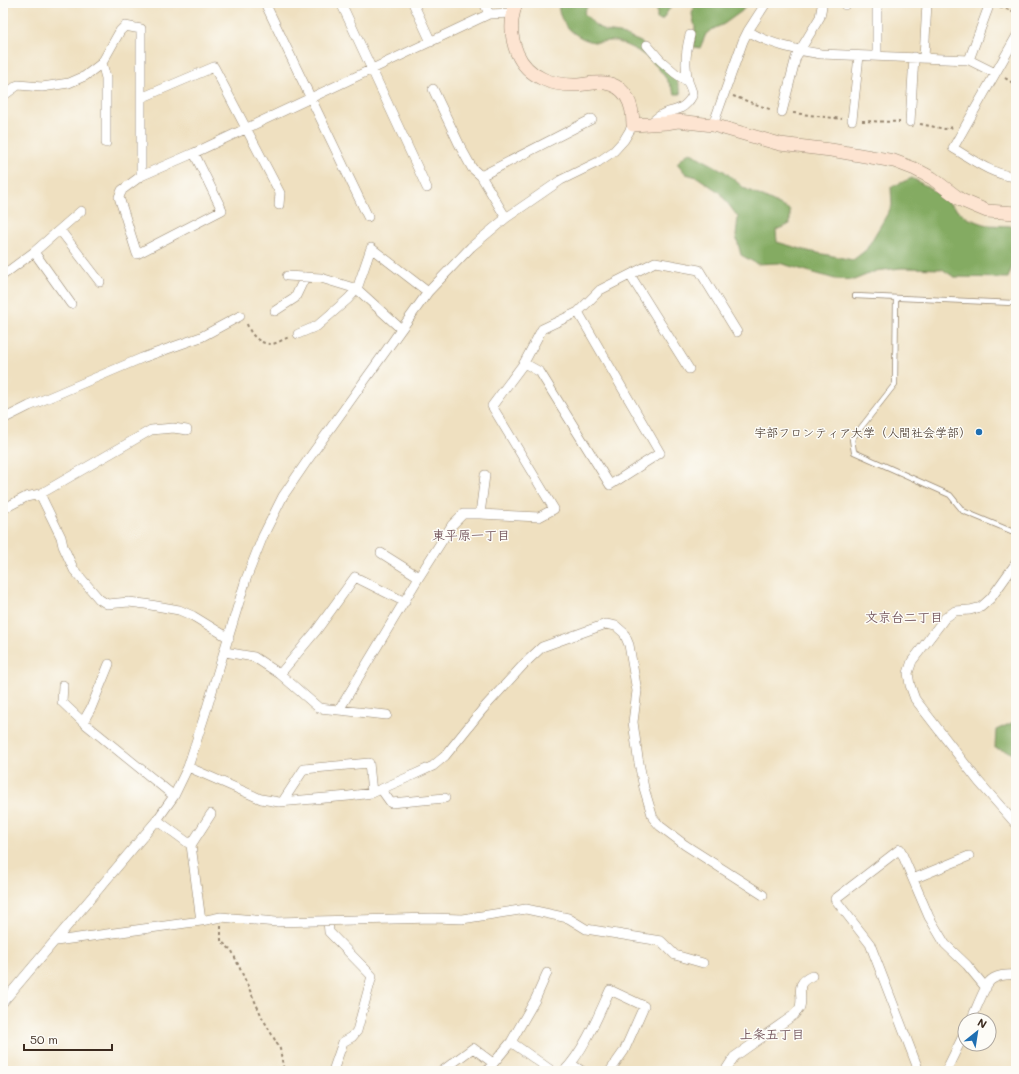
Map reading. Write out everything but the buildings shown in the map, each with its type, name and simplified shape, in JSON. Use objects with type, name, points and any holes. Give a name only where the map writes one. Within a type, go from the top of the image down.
[{"type":"street","points":[[265,3],[368,217]]},
{"type":"street","points":[[342,3],[427,188]]},
{"type":"street","points":[[413,3],[431,42]]},
{"type":"street","points":[[484,3],[489,14]]},
{"type":"street","points":[[713,125],[748,31],[766,3]]},
{"type":"street","points":[[877,3],[877,56]]},
{"type":"street","points":[[910,122],[927,3]]},
{"type":"street","points":[[969,60],[990,3]]},
{"type":"street","points":[[782,112],[796,57],[820,17],[822,6]]},
{"type":"street","points":[[3,1002],[157,820],[174,796],[188,767],[249,572],[263,536],[283,496],[306,461],[368,378],[428,292],[471,247],[506,218],[561,180],[598,162],[614,151],[624,140],[633,125],[633,112],[631,103],[624,93],[615,86],[605,83],[561,85],[537,76],[520,60],[511,38],[514,8],[489,14],[246,129],[141,176],[122,190],[119,197],[137,254],[222,210],[194,153]]},
{"type":"street","points":[[3,96],[18,85],[42,87],[69,83],[85,76],[102,63],[125,26],[141,29],[141,176]]},
{"type":"street","points":[[748,31],[755,36],[800,51],[821,54],[969,60],[995,73]]},
{"type":"street","points":[[650,124],[664,113],[680,110],[692,96],[692,90],[688,82],[686,51],[690,35]]},
{"type":"street","points":[[1016,37],[953,148],[990,170],[1016,177]]},
{"type":"street","points":[[647,45],[660,60],[688,82]]},
{"type":"street","points":[[852,120],[859,56]]},
{"type":"street","points":[[102,63],[106,78],[106,143]]},
{"type":"street","points":[[141,98],[214,67],[280,193],[279,205]]},
{"type":"street","points":[[433,89],[472,168],[481,176],[506,218]]},
{"type":"street","points":[[481,176],[592,119]]},
{"type":"street","points":[[633,125],[678,121],[713,125],[780,144],[831,150],[894,161],[915,169],[932,178],[961,200],[987,211],[1016,214]]},
{"type":"street","points":[[3,275],[34,252],[81,212]]},
{"type":"street","points":[[60,230],[100,282]]},
{"type":"street","points":[[298,334],[317,326],[348,299],[357,289],[371,248],[428,292]]},
{"type":"street","points":[[34,252],[71,304]]},
{"type":"street","points":[[339,710],[419,577],[452,525],[463,514],[540,516],[554,509],[492,406],[524,363],[542,328],[578,312],[600,290],[655,262],[699,270],[737,332]]},
{"type":"street","points":[[630,275],[688,369]]},
{"type":"street","points":[[287,276],[321,278],[357,289],[401,329]]},
{"type":"street","points":[[275,311],[295,298],[305,277]]},
{"type":"street","points":[[524,363],[540,372],[610,485],[660,453],[578,312]]},
{"type":"street","points":[[3,419],[28,406],[142,358],[201,338],[240,316]]},
{"type":"street","points":[[3,509],[26,497],[40,494],[151,430],[172,428],[187,430]]},
{"type":"street","points":[[480,514],[485,475]]},
{"type":"street","points":[[40,494],[74,570],[99,599],[107,604],[129,602],[179,610],[193,616],[229,638]]},
{"type":"street","points":[[381,553],[419,577]]},
{"type":"street","points":[[1016,563],[991,598],[981,606],[970,610],[956,611],[945,618],[912,660],[908,673],[910,685],[915,698],[979,782],[1016,824]]},
{"type":"street","points":[[280,674],[316,631],[355,578],[404,602]]},
{"type":"street","points":[[188,767],[260,799],[283,801],[349,796],[372,792],[433,766],[445,756],[482,710],[525,663],[542,647],[606,624],[616,626],[624,633],[629,645],[637,691],[634,722],[637,751],[644,788],[653,818],[660,826],[685,845],[763,895]]},
{"type":"street","points":[[224,652],[254,657],[280,674],[319,708],[387,715]]},
{"type":"street","points":[[83,722],[91,708],[109,664]]},
{"type":"street","points":[[63,685],[62,702],[83,722],[174,796]]},
{"type":"street","points":[[283,801],[304,768],[369,763],[372,792]]},
{"type":"street","points":[[381,789],[391,803],[445,798]]},
{"type":"street","points":[[201,921],[191,845],[211,814]]},
{"type":"street","points":[[157,820],[191,845]]},
{"type":"street","points":[[918,1071],[870,944],[835,899],[900,849],[929,917],[945,944],[967,965],[986,988]]},
{"type":"street","points":[[914,879],[969,856]]},
{"type":"street","points":[[56,941],[221,917],[276,922],[433,918],[462,919],[526,909],[568,918],[586,930],[661,941],[675,955],[703,963]]},
{"type":"street","points":[[328,921],[330,932],[372,976],[357,1030],[352,1037],[343,1042],[333,1071]]},
{"type":"street","points":[[488,1071],[511,1042],[535,1000],[548,973]]},
{"type":"street","points":[[975,1012],[989,982],[997,977],[1009,974],[1016,975]]},
{"type":"street","points":[[725,1071],[734,1057],[794,1015],[799,1008],[801,998],[800,987],[804,979],[812,976]]},
{"type":"street","points":[[564,1071],[571,1064],[591,1029],[610,990],[644,1006],[624,1051],[610,1071]]},
{"type":"street","points":[[511,1042],[552,1071]]},
{"type":"street","points":[[442,1071],[473,1048],[493,1063]]},
{"type":"street","points":[[946,1071],[957,1048]]},
{"type":"street","points":[[571,1064],[582,1071]]},
{"type":"lane","points":[[855,296],[1013,303],[1016,297]]},
{"type":"lane","points":[[896,298],[895,384],[852,439],[854,452],[950,495],[964,511],[1016,533]]},
{"type":"path","points":[[990,3],[1016,12]]},
{"type":"path","points":[[240,316],[245,320],[249,330],[255,338],[262,342],[272,344],[298,334]]},
{"type":"path","points":[[221,917],[221,941],[232,951],[262,1017],[280,1048],[284,1071]]},
{"type":"green space","points":[[559,3],[589,3],[584,13],[595,25],[605,31],[619,33],[641,42],[677,81],[681,94],[675,94],[667,79],[657,66],[638,51],[617,41],[594,42],[574,33],[564,23],[561,17]]},
{"type":"green space","points":[[657,3],[673,3],[662,20],[657,19]]},
{"type":"green space","points":[[695,3],[747,3],[742,11],[724,24],[706,34],[700,48],[694,47],[695,27],[692,14]]},
{"type":"green space","points":[[689,152],[724,171],[744,188],[790,210],[790,224],[776,230],[777,242],[808,251],[853,260],[866,250],[892,206],[891,187],[912,178],[933,190],[967,218],[987,225],[1016,227],[1013,265],[1008,278],[954,277],[942,269],[901,268],[876,271],[854,280],[835,279],[779,263],[757,264],[741,255],[736,236],[738,217],[719,192],[697,177],[686,174],[677,163]]},
{"type":"green space","points":[[1016,721],[1016,754],[995,748],[996,730]]},
{"type":"place","name":"宇部フロンティア大学（人間社会学部）","points":[[979,432]]},
{"type":"district","name":"東平原一丁目","points":[[471,534]]},
{"type":"district","name":"文京台二丁目","points":[[904,616]]},
{"type":"district","name":"上条五丁目","points":[[772,1033]]}]
